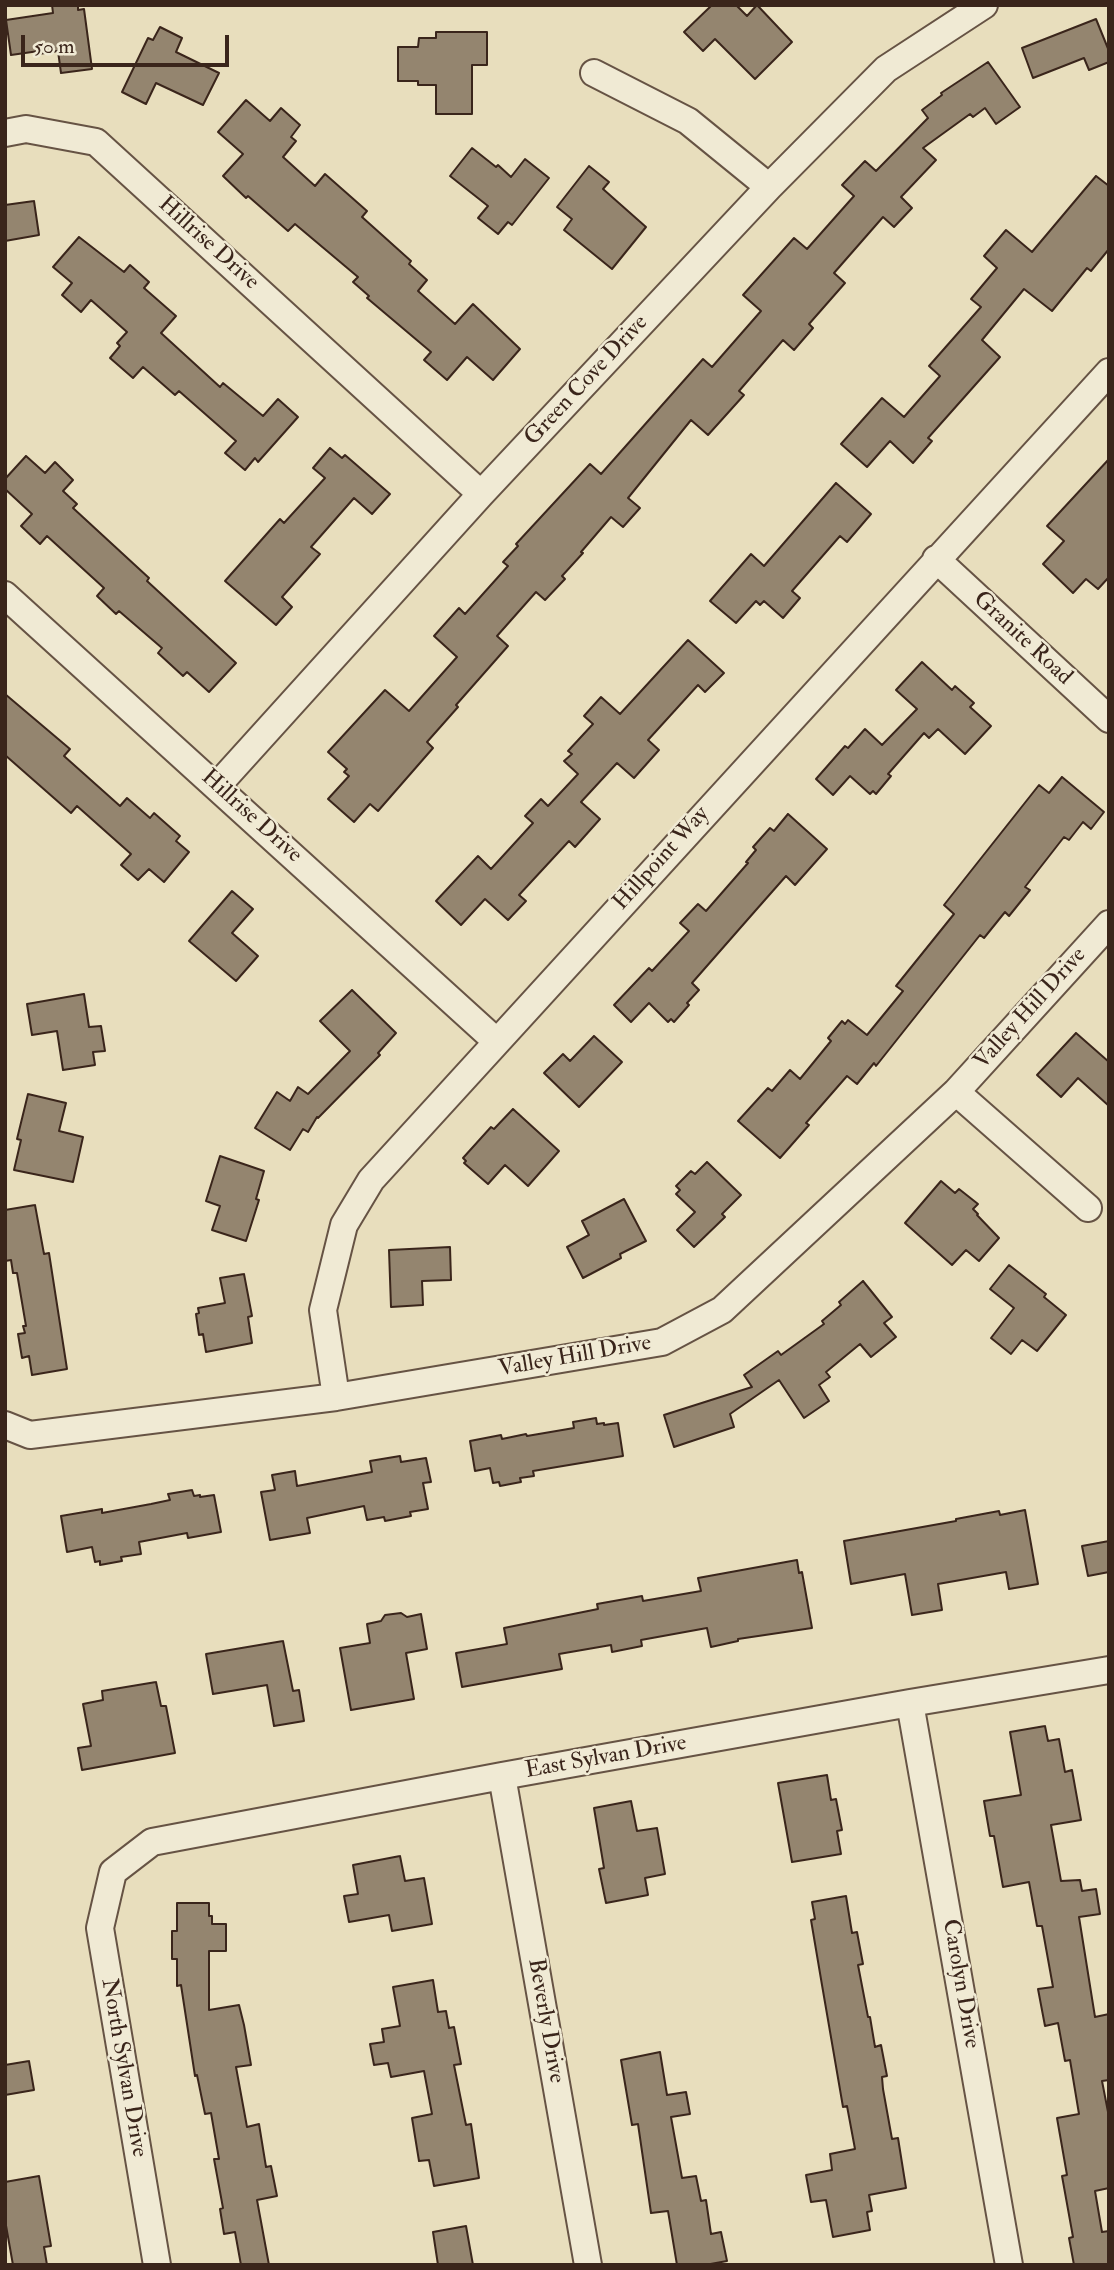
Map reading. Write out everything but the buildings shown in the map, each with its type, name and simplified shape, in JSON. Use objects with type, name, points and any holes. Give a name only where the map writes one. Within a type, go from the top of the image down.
[{"type":"street","name":"Green Cove Drive","points":[[217,786],[481,494],[769,187],[886,69],[984,5]]},
{"type":"street","points":[[594,73],[688,121],[769,187]]},
{"type":"street","name":"Hillrise Drive","points":[[5,133],[26,129],[96,142],[481,494]]},
{"type":"street","name":"Hillpoint Way","points":[[336,1397],[323,1310],[344,1226],[371,1180],[1109,372]]},
{"type":"street","name":"Granite Road","points":[[936,559],[1109,719]]},
{"type":"street","name":"Hillrise Drive","points":[[5,595],[496,1041]]},
{"type":"street","name":"Valley Hill Drive","points":[[5,1425],[30,1435],[336,1397],[662,1342],[722,1310],[956,1092],[1109,925]]},
{"type":"street","points":[[956,1092],[1088,1208]]},
{"type":"street","name":"East Sylvan Drive","points":[[113,1872],[152,1842],[502,1776],[1109,1670]]},
{"type":"street","name":"Carolyn Drive","points":[[911,1703],[1009,2265]]},
{"type":"street","name":"Beverly Drive","points":[[502,1776],[588,2265]]},
{"type":"street","name":"North Sylvan Drive","points":[[113,1872],[100,1928],[157,2265]]}]
